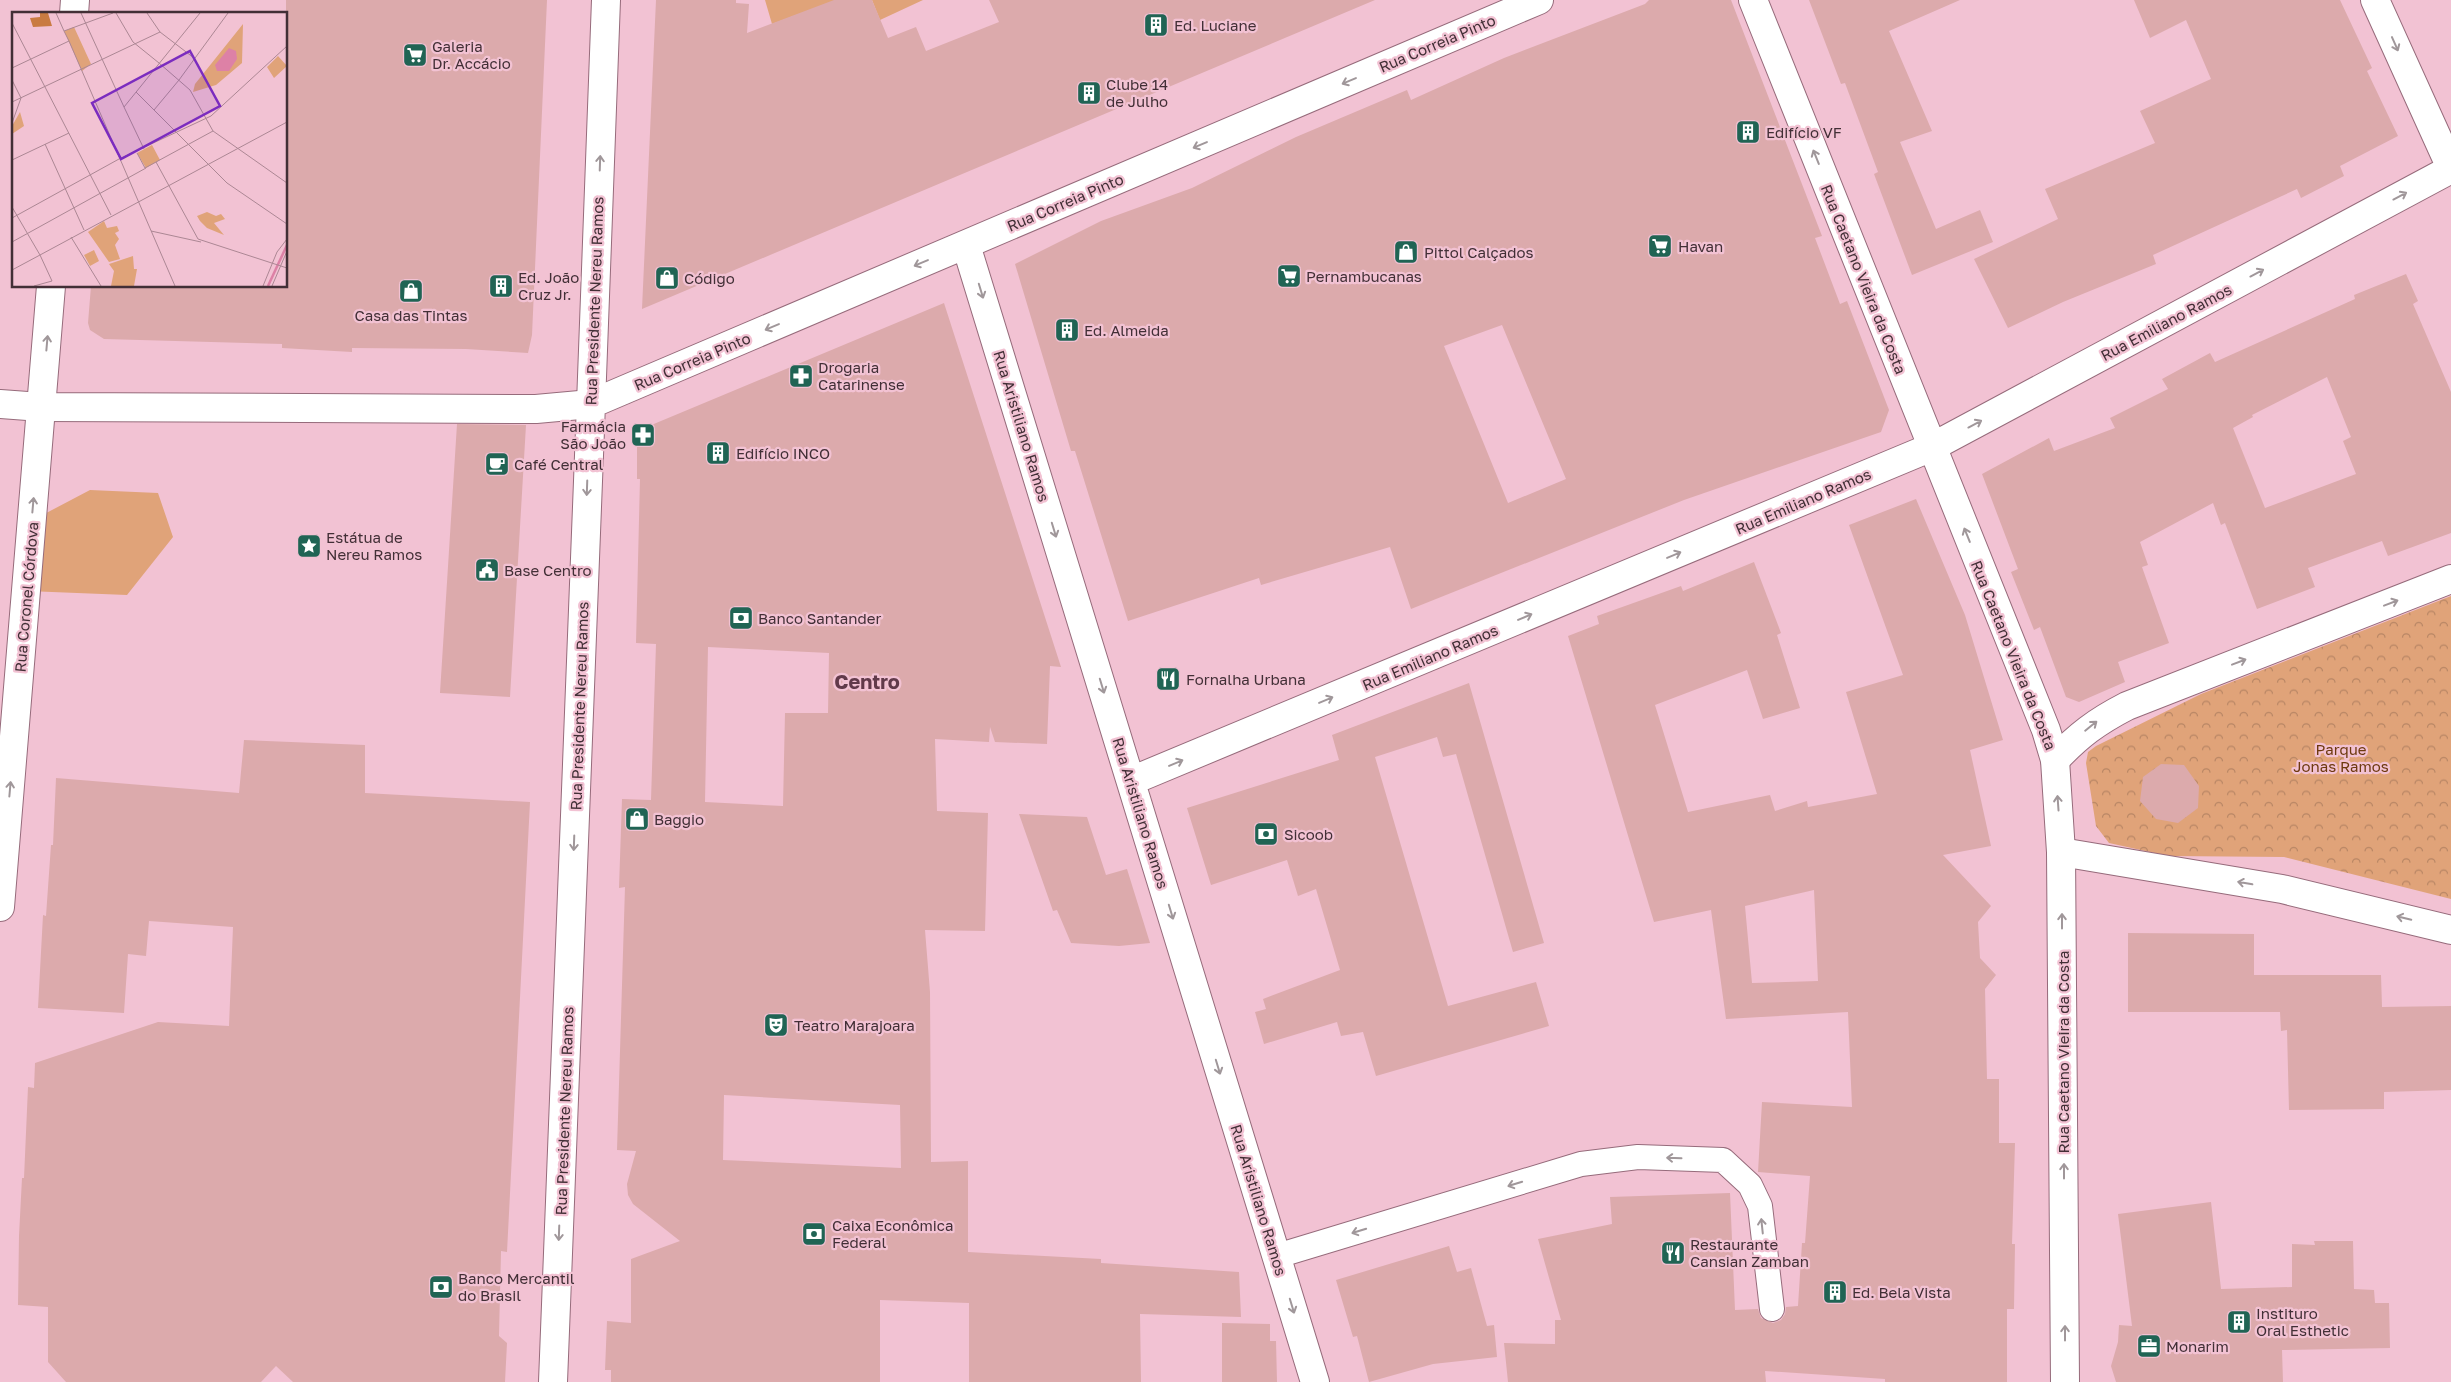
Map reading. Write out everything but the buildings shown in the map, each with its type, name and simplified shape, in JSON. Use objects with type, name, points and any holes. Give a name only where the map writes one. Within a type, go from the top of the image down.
[{"type":"street","name":"Rua Presidente Nereu Ramos","points":[[553,1382],[606,0]]},
{"type":"street","name":"Rua Correia Pinto","points":[[0,404],[41,407],[536,409],[590,404],[1539,0]]},
{"type":"street","name":"Rua Caetano Vieira da Costa","points":[[1753,0],[2046,730],[2056,760],[2061,852],[2065,1382]]},
{"type":"street","points":[[2375,0],[2451,169]]},
{"type":"street","name":"Rua Emiliano Ramos","points":[[1131,781],[1932,447],[2451,169]]},
{"type":"street","name":"Rua Aristiliano Ramos","points":[[966,244],[1315,1382]]},
{"type":"street","name":"Rua Coronel Córdova","points":[[0,907],[52,288]]},
{"type":"street","points":[[2056,760],[2077,738],[2099,720],[2127,706],[2451,579]]},
{"type":"street","points":[[2061,852],[2282,889],[2451,930]]},
{"type":"lane","points":[[1277,1256],[1581,1164],[1638,1157],[1723,1160],[1750,1185],[1760,1206],[1772,1309]]},
{"type":"green space","points":[[765,0],[837,0],[772,24]]},
{"type":"green space","points":[[872,0],[923,0],[880,20]]},
{"type":"green space","points":[[90,490],[158,493],[173,537],[127,595],[27,591],[33,520]]},
{"type":"green space","name":"Parque Jonas Ramos","points":[[2451,596],[2451,899],[2284,857],[2168,856],[2109,843],[2096,826],[2086,763],[2088,752],[2096,746],[2201,694]]},
{"type":"place","name":"Ed. Luciane","points":[[1156,25]]},
{"type":"place","name":"Galeria Dr. Accácio","points":[[415,55]]},
{"type":"place","name":"Clube 14 de Julho","points":[[1089,93]]},
{"type":"place","name":"Edifício VF","points":[[1748,132]]},
{"type":"place","name":"Havan","points":[[1660,246]]},
{"type":"place","name":"Pittol Calçados","points":[[1406,252]]},
{"type":"place","name":"Pernambucanas","points":[[1289,276]]},
{"type":"place","name":"Código","points":[[667,278]]},
{"type":"place","name":"Ed. João Cruz Jr.","points":[[501,286]]},
{"type":"place","name":"Casa das Tintas","points":[[411,291]]},
{"type":"place","name":"Ed. Almeida","points":[[1067,330]]},
{"type":"place","name":"Drogaria Catarinense","points":[[801,376]]},
{"type":"place","name":"Farmácia São João","points":[[643,435]]},
{"type":"place","name":"Edifício INCO","points":[[718,453]]},
{"type":"place","name":"Café Central","points":[[497,464]]},
{"type":"place","name":"Estátua de Nereu Ramos","points":[[309,546]]},
{"type":"place","name":"Base Centro","points":[[487,570]]},
{"type":"place","name":"Banco Santander","points":[[741,618]]},
{"type":"place","name":"Fornalha Urbana","points":[[1168,679]]},
{"type":"place","name":"Baggio","points":[[637,819]]},
{"type":"place","name":"Sicoob","points":[[1266,834]]},
{"type":"place","name":"Teatro Marajoara","points":[[776,1025]]},
{"type":"place","name":"Caixa Econômica Federal","points":[[814,1234]]},
{"type":"place","name":"Restaurante Cansian Zamban","points":[[1673,1253]]},
{"type":"place","name":"Banco Mercantil do Brasil","points":[[441,1287]]},
{"type":"place","name":"Ed. Bela Vista","points":[[1835,1292]]},
{"type":"place","name":"Instituro Oral Esthetic","points":[[2239,1322]]},
{"type":"place","name":"Monarim","points":[[2149,1346]]},
{"type":"district","name":"Centro","points":[[867,681]]}]
